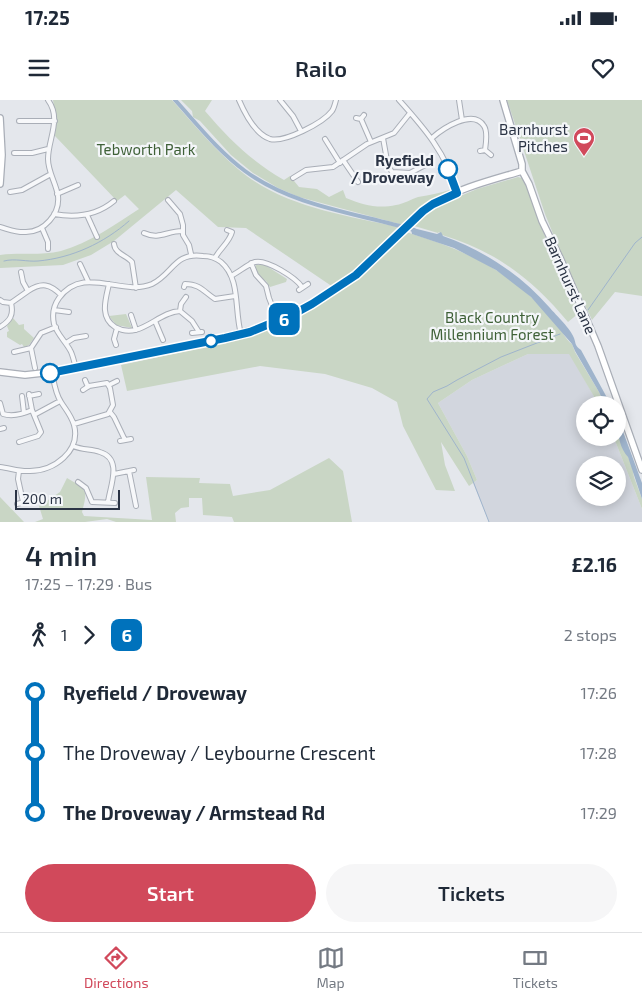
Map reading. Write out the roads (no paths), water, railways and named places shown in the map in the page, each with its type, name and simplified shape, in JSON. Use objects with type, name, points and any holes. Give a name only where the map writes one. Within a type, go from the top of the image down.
[{"type":"street","points":[[0,227],[26,232],[42,228],[54,214],[58,202],[48,161],[48,149],[54,121],[52,106],[48,100]]},
{"type":"street","points":[[239,100],[255,128],[268,138],[280,140],[301,131],[331,113],[336,100]]},
{"type":"street","points":[[280,100],[293,116],[301,131]]},
{"type":"street","points":[[399,100],[432,138],[444,158],[457,193]]},
{"type":"street","points":[[459,100],[462,120]]},
{"type":"street","name":"Barnhurst Lane","points":[[502,100],[522,171],[598,346],[642,470]]},
{"type":"street","points":[[292,178],[306,170],[327,168],[342,162],[371,142],[396,131],[410,113]]},
{"type":"street","points":[[364,115],[359,119],[371,142]]},
{"type":"street","points":[[0,118],[2,141],[0,184]]},
{"type":"street","points":[[432,138],[449,125],[462,120],[475,120],[483,124],[486,131],[486,150],[491,155]]},
{"type":"street","points":[[19,121],[54,121]]},
{"type":"street","points":[[382,138],[388,166],[392,172],[410,173],[429,163]]},
{"type":"street","points":[[325,139],[358,182]]},
{"type":"street","points":[[14,153],[32,153],[48,149]]},
{"type":"street","points":[[480,151],[486,150]]},
{"type":"street","points":[[419,162],[422,166]]},
{"type":"street","points":[[0,371],[25,375],[52,372],[250,332],[290,316],[356,275],[410,223],[433,204],[457,193],[522,171]]},
{"type":"street","points":[[10,192],[26,188],[51,174]]},
{"type":"street","points":[[57,194],[78,185]]},
{"type":"street","points":[[168,200],[172,207],[180,214],[183,225],[182,231],[191,254]]},
{"type":"street","points":[[54,214],[72,217],[86,215],[114,202]]},
{"type":"street","points":[[86,215],[96,236]]},
{"type":"street","points":[[42,228],[48,242],[48,249]]},
{"type":"street","points":[[215,258],[220,249],[230,240],[232,232],[227,230]]},
{"type":"street","points":[[144,233],[152,237],[182,231]]},
{"type":"street","points":[[152,237],[152,243]]},
{"type":"street","points":[[114,244],[114,249],[132,262],[136,288]]},
{"type":"street","points":[[76,368],[72,354],[56,327],[54,310],[61,296],[76,285],[88,281],[136,288],[144,287],[160,279],[175,263],[191,254],[215,258],[231,276],[241,334]]},
{"type":"street","points":[[231,276],[257,261],[268,263],[294,278],[300,289],[308,284]]},
{"type":"street","points":[[251,263],[256,275],[266,286],[273,308]]},
{"type":"street","points":[[80,264],[88,281]]},
{"type":"street","points":[[21,272],[22,282],[28,291]]},
{"type":"street","points":[[48,285],[50,278]]},
{"type":"street","points":[[110,284],[104,304],[108,321],[117,328],[136,330],[164,315],[180,311]]},
{"type":"street","points":[[184,287],[185,284],[188,284],[201,287],[210,292],[212,298],[217,299],[235,296]]},
{"type":"street","points":[[0,300],[10,303],[39,285],[48,285],[61,296]]},
{"type":"street","points":[[180,311],[181,304],[186,297]]},
{"type":"street","points":[[6,332],[1,327],[11,316],[10,303]]},
{"type":"street","points":[[54,310],[69,312]]},
{"type":"street","points":[[180,311],[201,332],[192,333]]},
{"type":"street","points":[[130,315],[136,330]]},
{"type":"street","points":[[155,321],[164,340]]},
{"type":"street","points":[[35,368],[31,348],[39,335],[56,327]]},
{"type":"street","points":[[116,345],[114,339],[117,328]]},
{"type":"street","points":[[66,343],[74,338],[83,338]]},
{"type":"street","points":[[14,352],[31,348]]},
{"type":"street","points":[[0,467],[19,471],[38,471],[48,468],[62,459],[73,446],[75,436],[74,424],[60,401],[52,372]]},
{"type":"street","points":[[84,380],[88,387]]},
{"type":"street","points":[[83,390],[107,383],[109,385],[117,381]]},
{"type":"street","points":[[74,424],[110,412],[113,405],[109,385]]},
{"type":"street","points":[[19,442],[39,435],[41,432],[29,395],[39,394]]},
{"type":"street","points":[[22,396],[24,413]]},
{"type":"street","points":[[0,403],[3,414],[14,416],[33,412],[60,401]]},
{"type":"street","points":[[110,412],[125,440]]},
{"type":"street","points":[[120,442],[131,439]]},
{"type":"street","points":[[27,440],[29,447]]},
{"type":"street","points":[[73,446],[79,449],[106,454],[112,464],[114,474],[108,502]]},
{"type":"street","points":[[114,474],[132,470],[136,506]]},
{"type":"street","points":[[19,471],[18,483],[23,502]]},
{"type":"street","points":[[85,477],[80,483],[86,488],[92,502],[115,503]]},
{"type":"street","points":[[17,504],[32,500]]},
{"type":"street","points":[[129,501],[135,500]]},
{"type":"water","points":[[411,229],[437,234],[441,232],[443,236],[473,249],[501,265],[527,285],[570,330],[577,346],[606,396],[601,396],[572,344],[531,297],[496,270],[454,248],[412,234]]},
{"type":"water","points":[[626,440],[642,483],[642,499],[628,457],[622,446],[626,446]]},
{"type":"waterway","points":[[175,100],[226,155],[245,171],[264,183],[284,193],[326,208],[414,230]]},
{"type":"waterway","points":[[4,261],[38,261],[63,257],[98,243],[129,221]]},
{"type":"waterway","points":[[588,310],[635,243],[642,237]]},
{"type":"waterway","points":[[489,522],[464,458],[427,399],[433,392],[501,357],[560,334]]},
{"type":"place","name":"Barnhurst Pitches","points":[[584,157]]},
{"type":"place","name":"Ryefield / Droveway","points":[[448,169]]},
{"type":"park label","name":"Tebworth Park","points":[[146,149]]},
{"type":"park label","name":"Black Country Millennium Forest","points":[[492,326]]}]
